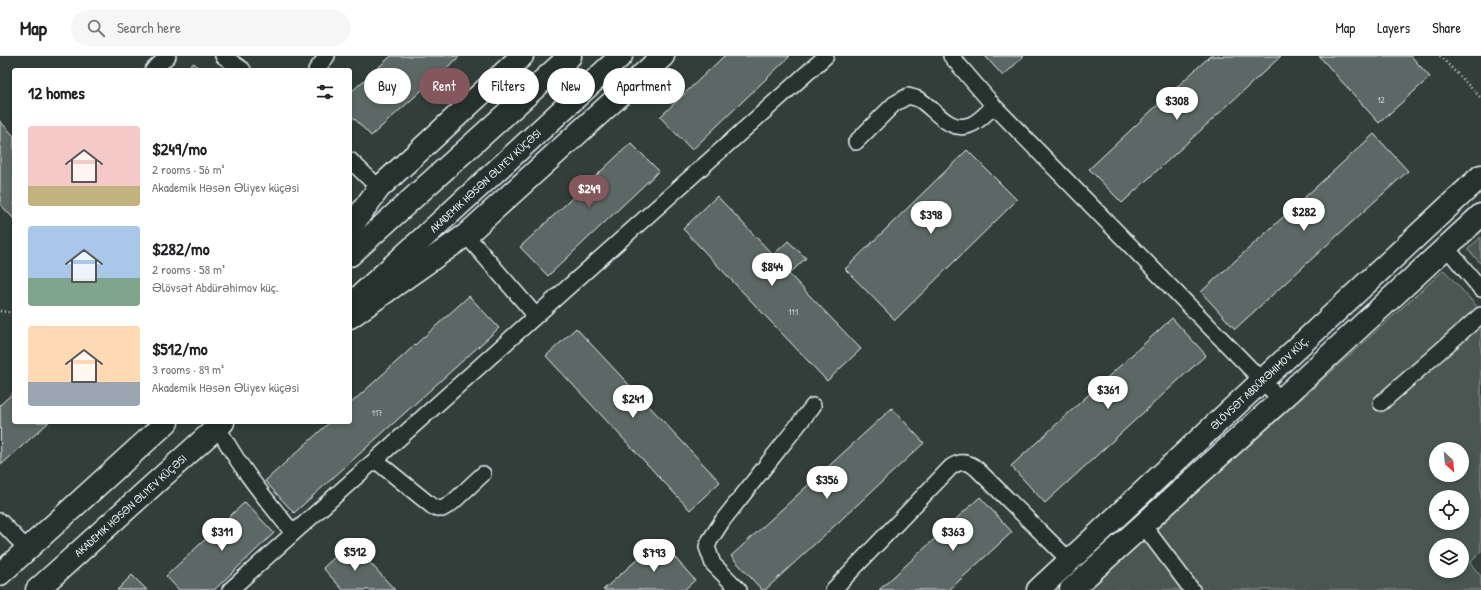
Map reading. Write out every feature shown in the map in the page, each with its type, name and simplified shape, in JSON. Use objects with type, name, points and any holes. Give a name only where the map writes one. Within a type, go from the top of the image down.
[{"type":"main road","points":[[352,225],[379,188],[522,56]]},
{"type":"main road","points":[[352,253],[570,56]]},
{"type":"main road","name":"AKADEMIK HƏSƏN ƏLIYEV KÜÇƏSI","points":[[352,303],[621,56]]},
{"type":"main road","points":[[352,316],[466,235],[663,56]]},
{"type":"main road","name":"ƏLÖVSƏT ABDÜRƏHIMOV KÜÇ.","points":[[1038,590],[1481,176]]},
{"type":"main road","points":[[1071,590],[1281,400],[1481,215]]},
{"type":"main road","points":[[0,574],[165,424]]},
{"type":"main road","name":"AKADEMIK HƏSƏN ƏLIYEV KÜÇƏSI","points":[[37,590],[220,425]]},
{"type":"lane","points":[[155,68],[168,56]]},
{"type":"lane","points":[[222,56],[240,68]]},
{"type":"lane","points":[[318,68],[327,56]]},
{"type":"lane","points":[[230,590],[826,56]]},
{"type":"lane","points":[[951,56],[994,106],[1281,400]]},
{"type":"lane","points":[[856,142],[894,104],[908,96],[919,99],[948,124],[957,127],[970,126],[994,106]]},
{"type":"lane","points":[[352,162],[379,188]]},
{"type":"lane","points":[[466,235],[536,316]]},
{"type":"lane","points":[[1446,247],[1481,289]]},
{"type":"lane","points":[[1381,402],[1481,315]]},
{"type":"lane","points":[[738,590],[713,564],[707,547],[723,520],[813,406]]},
{"type":"lane","points":[[220,425],[229,448],[243,470],[293,533]]},
{"type":"lane","points":[[374,460],[433,507],[442,509],[452,503],[483,474]]},
{"type":"lane","points":[[832,590],[951,468],[958,463],[969,462],[976,468],[1070,561]]},
{"type":"lane","points":[[0,521],[27,549]]},
{"type":"lane","points":[[1143,525],[1192,590]]},
{"type":"path","points":[[1440,56],[1481,98]]},
{"type":"path","points":[[0,311],[12,313]]},
{"type":"shaded area","points":[[1481,237],[1481,264],[1468,249]]},
{"type":"shaded area","points":[[1444,270],[1481,311],[1481,552],[1470,563],[1481,576],[1481,590],[1089,590]]},
{"type":"building","points":[[391,56],[460,56],[447,68],[419,68],[419,93],[411,100],[411,68],[378,68]]},
{"type":"building","points":[[724,56],[790,56],[692,150],[660,117],[674,104],[685,104],[685,93]]},
{"type":"building","points":[[985,56],[1024,56],[1003,76]]},
{"type":"building","points":[[1210,56],[1281,56],[1122,203],[1089,169]]},
{"type":"building","points":[[1319,56],[1411,56],[1430,77],[1379,123]]},
{"type":"building","points":[[194,63],[198,68],[188,68]]},
{"type":"building","points":[[364,80],[364,104],[407,104],[371,136],[352,116],[352,91]]},
{"type":"building","points":[[0,121],[12,134],[12,217],[0,204]]},
{"type":"building","points":[[1374,134],[1408,171],[1235,329],[1201,292]]},
{"type":"building","points":[[631,143],[659,171],[548,276],[520,247]]},
{"type":"building","points":[[967,150],[1017,200],[895,320],[845,269]]},
{"type":"building","points":[[717,196],[773,255],[788,241],[806,258],[789,274],[861,349],[827,381],[683,229]]},
{"type":"building","points":[[469,296],[499,328],[294,513],[265,481],[328,424],[352,424],[352,402]]},
{"type":"building","points":[[1172,318],[1206,355],[1045,503],[1011,466]]},
{"type":"building","points":[[576,328],[720,482],[690,510],[546,356]]},
{"type":"building","points":[[12,394],[12,424],[47,424],[1,465],[0,405]]},
{"type":"building","points":[[892,408],[924,443],[765,590],[762,590],[731,556]]},
{"type":"building","points":[[980,497],[1012,532],[949,590],[879,590]]},
{"type":"building","points":[[245,502],[274,533],[214,590],[179,590],[166,576]]},
{"type":"building","points":[[659,540],[695,580],[684,590],[603,590]]},
{"type":"building","points":[[351,542],[395,590],[343,590],[323,568]]},
{"type":"building","points":[[132,575],[147,590],[117,590]]}]
